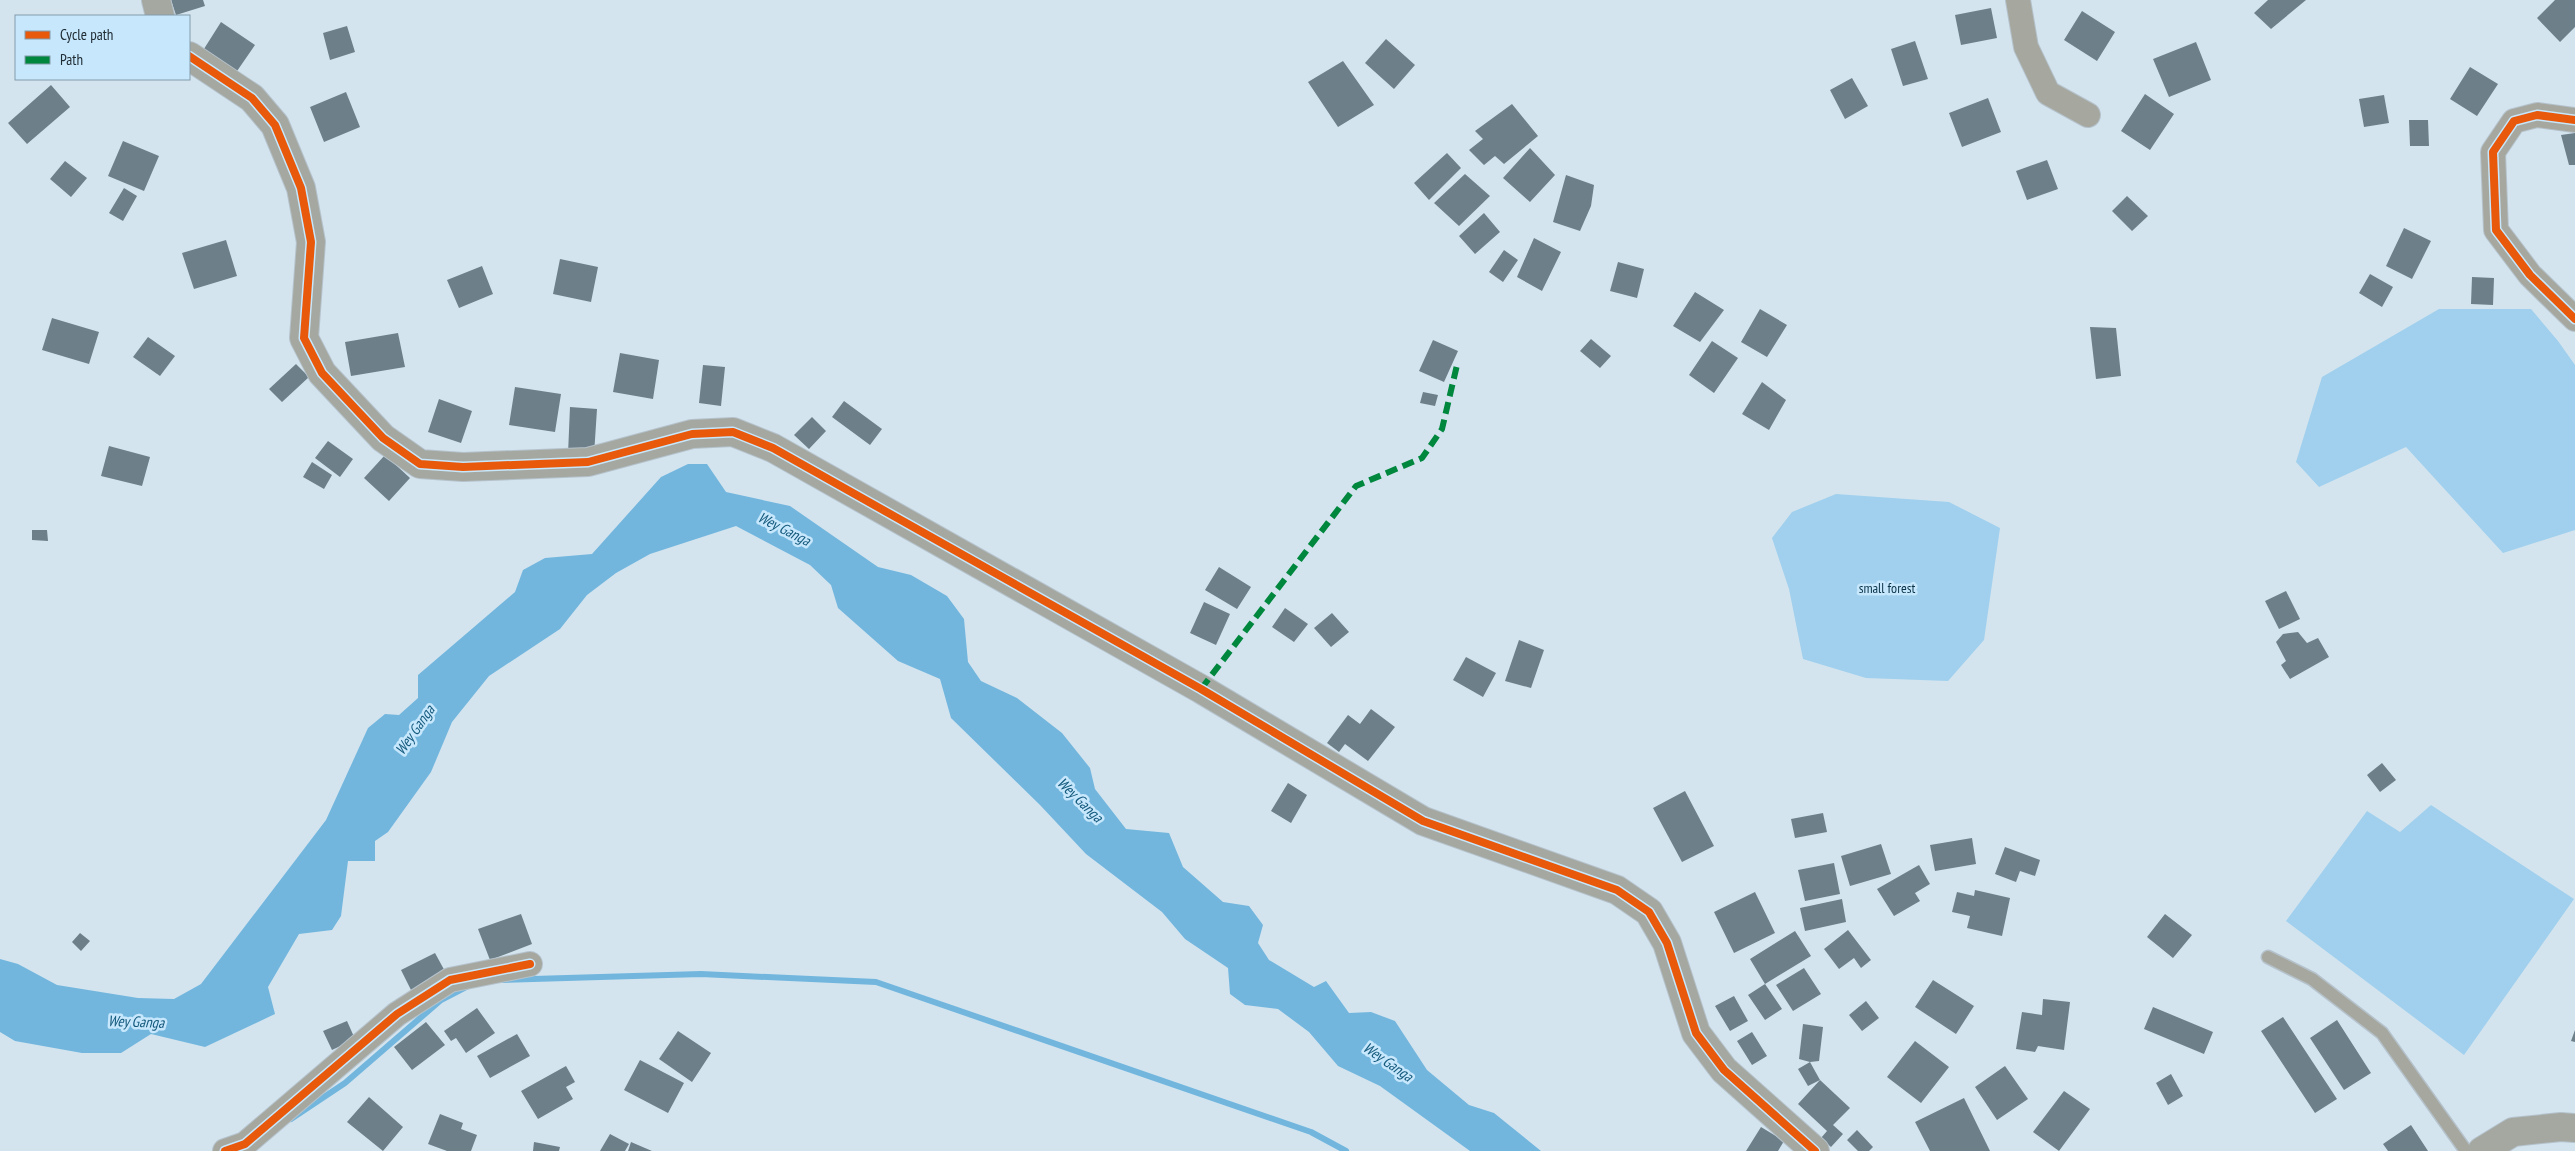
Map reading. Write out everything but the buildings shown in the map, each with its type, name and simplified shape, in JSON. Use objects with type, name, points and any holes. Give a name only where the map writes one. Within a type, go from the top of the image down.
[{"type":"street","points":[[156,0],[160,15]]},
{"type":"street","points":[[2018,0],[2026,47],[2048,93],[2088,115]]},
{"type":"street","points":[[190,57],[252,98],[275,126],[301,188],[311,242],[304,338],[322,374],[383,438],[420,464],[463,467],[588,462],[692,434],[732,432],[773,448],[1201,688],[1423,821],[1617,890],[1649,912],[1666,943],[1696,1033],[1724,1070],[1815,1151]]},
{"type":"street","points":[[2575,120],[2537,115],[2514,121],[2494,152],[2496,230],[2530,275],[2575,319]]},
{"type":"street","points":[[225,1151],[245,1144],[397,1014],[450,980],[530,964]]},
{"type":"street","points":[[2482,1151],[2513,1132],[2561,1127],[2575,1128]]},
{"type":"lane","points":[[2268,957],[2312,979],[2382,1033],[2466,1151]]},
{"type":"green space","points":[[2439,309],[2531,309],[2575,365],[2575,530],[2503,553],[2406,447],[2319,487],[2296,462],[2322,377]]},
{"type":"green space","name":"small forest","points":[[1836,494],[1949,502],[2000,528],[1984,640],[1948,681],[1866,678],[1803,659],[1789,589],[1772,538],[1792,512]]},
{"type":"green space","points":[[2431,805],[2574,899],[2464,1055],[2286,921],[2367,811],[2400,832]]},
{"type":"water","name":"Wey Ganga","points":[[688,464],[707,464],[726,492],[790,506],[878,567],[911,575],[947,596],[964,619],[968,662],[981,681],[1017,698],[1062,733],[1090,768],[1095,789],[1126,829],[1169,833],[1183,867],[1223,902],[1249,906],[1263,925],[1258,943],[1269,960],[1314,987],[1326,981],[1349,1013],[1371,1012],[1395,1021],[1427,1070],[1469,1105],[1494,1113],[1541,1151],[1470,1151],[1380,1086],[1338,1066],[1309,1032],[1278,1009],[1245,1005],[1230,994],[1228,968],[1185,939],[1162,912],[1086,854],[1040,805],[951,718],[940,679],[898,661],[838,608],[831,585],[810,565],[736,526],[650,554],[616,573],[587,595],[560,629],[489,676],[452,722],[431,772],[388,832],[375,841],[375,861],[348,861],[341,916],[332,930],[299,934],[268,987],[275,1014],[205,1047],[151,1034],[121,1053],[82,1053],[15,1041],[0,1032],[0,959],[18,964],[57,985],[138,998],[174,999],[201,984],[326,820],[368,728],[385,714],[399,715],[418,698],[418,675],[515,592],[523,570],[545,558],[592,554],[661,477]]},
{"type":"waterway","points":[[502,980],[701,974],[876,982],[1311,1132],[1346,1151]]},
{"type":"waterway","points":[[291,1119],[345,1083],[441,1000],[468,986]]},
{"type":"marked path","points":[[1201,689],[1356,486],[1422,458],[1442,429],[1457,365]]},
{"type":"cycle path","points":[[190,57],[252,98],[275,125],[301,188],[311,242],[304,338],[322,373],[383,438],[420,464],[463,467],[588,462],[692,434],[733,432],[773,448],[1201,689],[1423,821],[1617,890],[1649,912],[1667,943],[1696,1033],[1724,1070],[1815,1151]]},
{"type":"cycle path","points":[[2575,120],[2537,115],[2514,121],[2493,152],[2496,230],[2530,275],[2575,319]]},
{"type":"cycle path","points":[[225,1151],[245,1144],[397,1014],[450,980],[530,964]]}]
